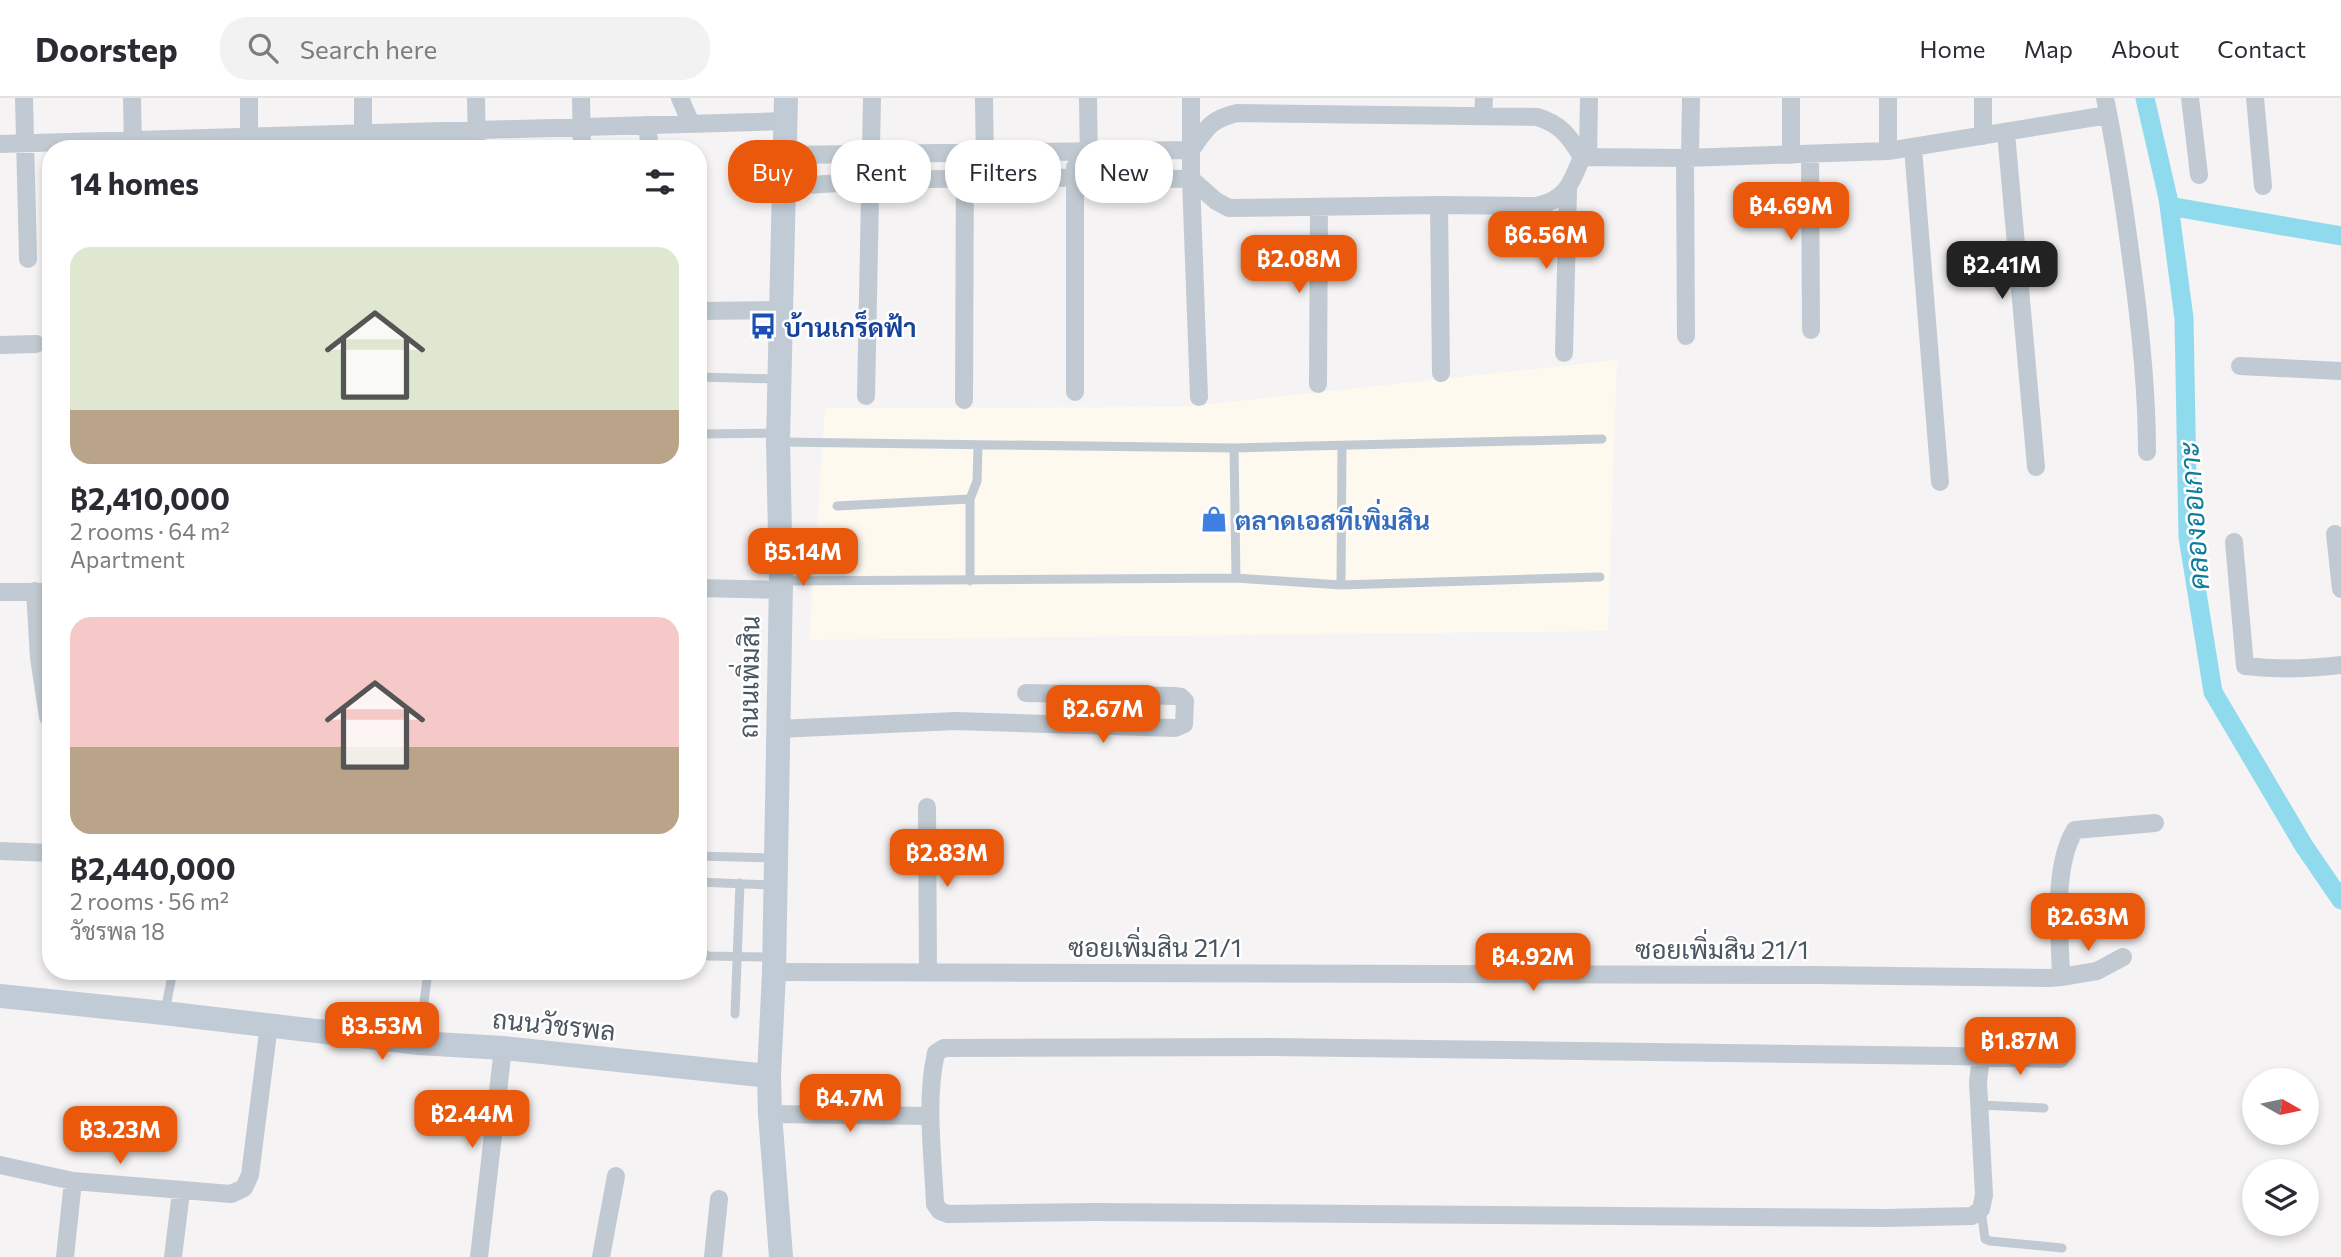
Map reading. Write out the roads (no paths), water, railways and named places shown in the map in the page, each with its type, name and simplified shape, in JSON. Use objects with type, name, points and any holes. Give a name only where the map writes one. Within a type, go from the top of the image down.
[{"type":"street","points":[[24,98],[28,260]]},
{"type":"street","points":[[132,98],[133,140]]},
{"type":"street","points":[[249,98],[249,140]]},
{"type":"street","points":[[363,98],[363,140]]},
{"type":"street","points":[[476,98],[477,140]]},
{"type":"street","points":[[581,98],[582,140]]},
{"type":"street","points":[[680,98],[691,124]]},
{"type":"street","points":[[871,140],[873,98]]},
{"type":"street","points":[[984,98],[985,140]]},
{"type":"street","points":[[1083,140],[1088,98]]},
{"type":"street","points":[[1191,98],[1191,179],[1199,397]]},
{"type":"street","points":[[1173,179],[1191,179],[1216,201],[1229,208],[1550,204],[1567,190],[1585,157],[1589,98]]},
{"type":"street","points":[[1686,337],[1691,98]]},
{"type":"street","points":[[1791,98],[1791,155]]},
{"type":"street","points":[[1888,98],[1888,151]]},
{"type":"street","points":[[1983,98],[1983,136]]},
{"type":"street","points":[[2190,98],[2199,175]]},
{"type":"street","points":[[2255,98],[2263,186]]},
{"type":"street","points":[[1191,150],[1207,127],[1219,118],[1237,113],[1289,106],[1483,107],[1552,121],[1585,157]]},
{"type":"street","points":[[1585,157],[1688,158],[1888,151],[2006,133],[2107,107],[2123,197],[2144,358],[2147,452]]},
{"type":"street","points":[[373,140],[477,130],[691,124],[786,110]]},
{"type":"street","name":"ถนนเพิ่มสิน","points":[[785,140],[786,110]]},
{"type":"street","points":[[647,125],[649,140]]},
{"type":"street","points":[[2006,133],[2036,467]]},
{"type":"street","points":[[0,144],[42,143]]},
{"type":"street","points":[[1913,148],[1940,482]]},
{"type":"street","points":[[1173,150],[1191,150]]},
{"type":"street","points":[[1810,154],[1811,330]]},
{"type":"street","points":[[1564,353],[1567,190]]},
{"type":"street","name":"ถนนเพิ่มสิน","points":[[780,1257],[769,1076],[774,964],[780,586],[778,379],[783,203]]},
{"type":"street","points":[[866,396],[870,203]]},
{"type":"street","points":[[964,203],[964,400]]},
{"type":"street","points":[[1074,392],[1081,203]]},
{"type":"street","points":[[1439,205],[1441,373]]},
{"type":"street","points":[[1318,384],[1319,207]]},
{"type":"street","points":[[707,311],[781,310]]},
{"type":"street","points":[[0,345],[36,344]]},
{"type":"street","points":[[2240,366],[2341,371]]},
{"type":"street","points":[[2335,534],[2341,589]]},
{"type":"street","points":[[2234,542],[2245,666],[2286,670],[2341,665]]},
{"type":"street","points":[[707,588],[780,586]]},
{"type":"street","points":[[0,592],[42,591]]},
{"type":"street","points":[[42,608],[39,658],[42,678]]},
{"type":"street","points":[[777,729],[956,722],[1175,728],[1184,724],[1185,701],[1175,695],[1026,693]]},
{"type":"street","points":[[928,807],[928,971]]},
{"type":"street","points":[[2061,977],[2060,890],[2064,855],[2069,839],[2075,830],[2080,829],[2155,823]]},
{"type":"street","points":[[0,851],[42,853]]},
{"type":"street","name":"ซอยเพิ่มสิน 21/1","points":[[774,964],[928,971],[2061,977],[2097,971],[2123,957]]},
{"type":"street","name":"ถนนวัชรพล","points":[[0,996],[419,1043],[503,1048],[769,1076]]},
{"type":"street","points":[[0,1165],[73,1181],[181,1192],[232,1194],[244,1188],[250,1175],[269,1026]]},
{"type":"street","points":[[1981,1057],[1978,1082],[1984,1195],[1981,1209],[1972,1216],[1885,1218],[1093,1212],[948,1214],[940,1211],[935,1204],[930,1116],[933,1066],[936,1053],[944,1048],[1272,1047],[1981,1057],[2060,1059]]},
{"type":"street","points":[[479,1257],[503,1048]]},
{"type":"street","points":[[770,1114],[930,1116]]},
{"type":"street","points":[[601,1257],[616,1176]]},
{"type":"street","points":[[65,1257],[73,1181]]},
{"type":"street","points":[[173,1257],[181,1192]]},
{"type":"street","points":[[713,1257],[719,1199]]},
{"type":"lane","points":[[707,377],[778,379]]},
{"type":"lane","points":[[707,434],[978,446],[1234,448],[1602,439]]},
{"type":"lane","points":[[970,581],[970,499],[976,481],[978,446]]},
{"type":"lane","points":[[1341,585],[1342,447]]},
{"type":"lane","points":[[1234,448],[1236,578]]},
{"type":"lane","points":[[837,506],[970,499]]},
{"type":"lane","points":[[780,586],[1236,578],[1341,585],[1600,576]]},
{"type":"lane","points":[[707,856],[775,858]]},
{"type":"lane","points":[[707,882],[775,885]]},
{"type":"lane","points":[[734,1014],[740,883]]},
{"type":"lane","points":[[707,955],[774,964]]},
{"type":"lane","points":[[164,1013],[171,980]]},
{"type":"lane","points":[[419,1043],[427,980]]},
{"type":"lane","points":[[1980,1105],[2044,1108]]},
{"type":"lane","points":[[1981,1209],[1985,1238],[1990,1241],[2062,1248]]},
{"type":"waterway","name":"คลองออเกาะ","points":[[2145,98],[2168,198],[2184,318],[2188,537],[2213,692],[2304,846],[2341,900]]},
{"type":"waterway","points":[[2169,206],[2341,236]]},
{"type":"place","name":"บ้านเกร็ดฟ้า","points":[[763,326]]},
{"type":"place","name":"ตลาดเอสทีเพิ่มสิน","points":[[1214,519]]}]
